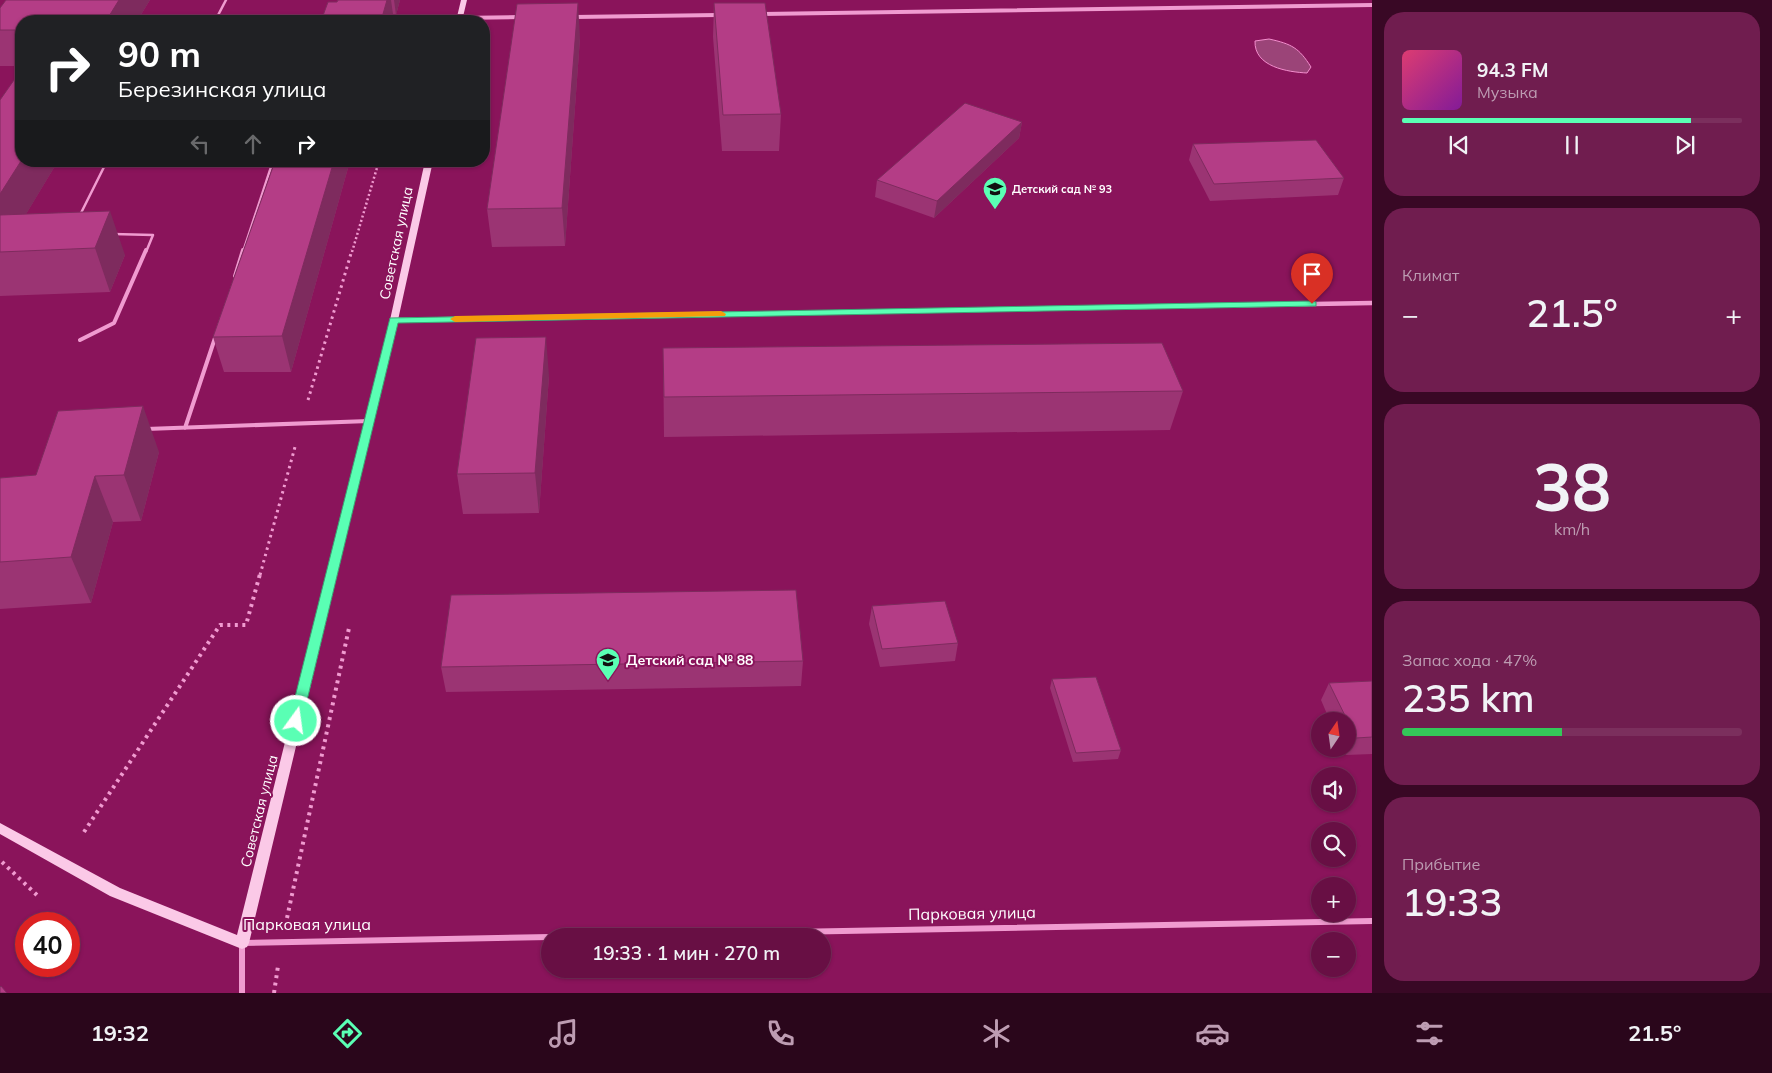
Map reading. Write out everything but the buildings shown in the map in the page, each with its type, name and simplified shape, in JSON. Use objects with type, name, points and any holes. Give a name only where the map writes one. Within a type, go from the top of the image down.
[{"type":"street","points":[[461,15],[464,0]]},
{"type":"street","points":[[754,14],[1372,5]]},
{"type":"street","points":[[566,17],[724,14]]},
{"type":"street","points":[[490,19],[526,17]]},
{"type":"street","name":"Советская улица","points":[[242,943],[394,320],[427,167]]},
{"type":"street","points":[[394,320],[1372,303]]},
{"type":"street","name":"Парковая улица","points":[[0,828],[115,892],[242,943],[541,937]]},
{"type":"street","name":"Парковая улица","points":[[831,931],[1372,921]]},
{"type":"street","points":[[242,943],[242,993]]},
{"type":"lane","points":[[218,15],[226,0]]},
{"type":"lane","points":[[80,217],[104,167]]},
{"type":"lane","points":[[234,281],[271,167]]},
{"type":"lane","points":[[80,340],[114,323],[153,235],[108,234]]},
{"type":"lane","points":[[185,428],[218,327]]},
{"type":"lane","points":[[138,430],[369,421]]},
{"type":"path","points":[[84,832],[220,626],[246,625],[301,424],[377,167]]},
{"type":"path","points":[[274,993],[281,942],[350,624]]},
{"type":"path","points":[[0,860],[39,897]]},
{"type":"shaded area","points":[[1269,39],[1289,45],[1299,51],[1311,67],[1307,73],[1282,69],[1266,62],[1260,57],[1256,50],[1255,41]]},
{"type":"slow traffic","points":[[455,319],[721,314]]},
{"type":"place","name":"Детский сад № 93","points":[[995,210]]},
{"type":"place","name":"Детский сад № 88","points":[[608,681]]},
{"type":"route","points":[[296,721],[394,320],[1312,304]]}]
